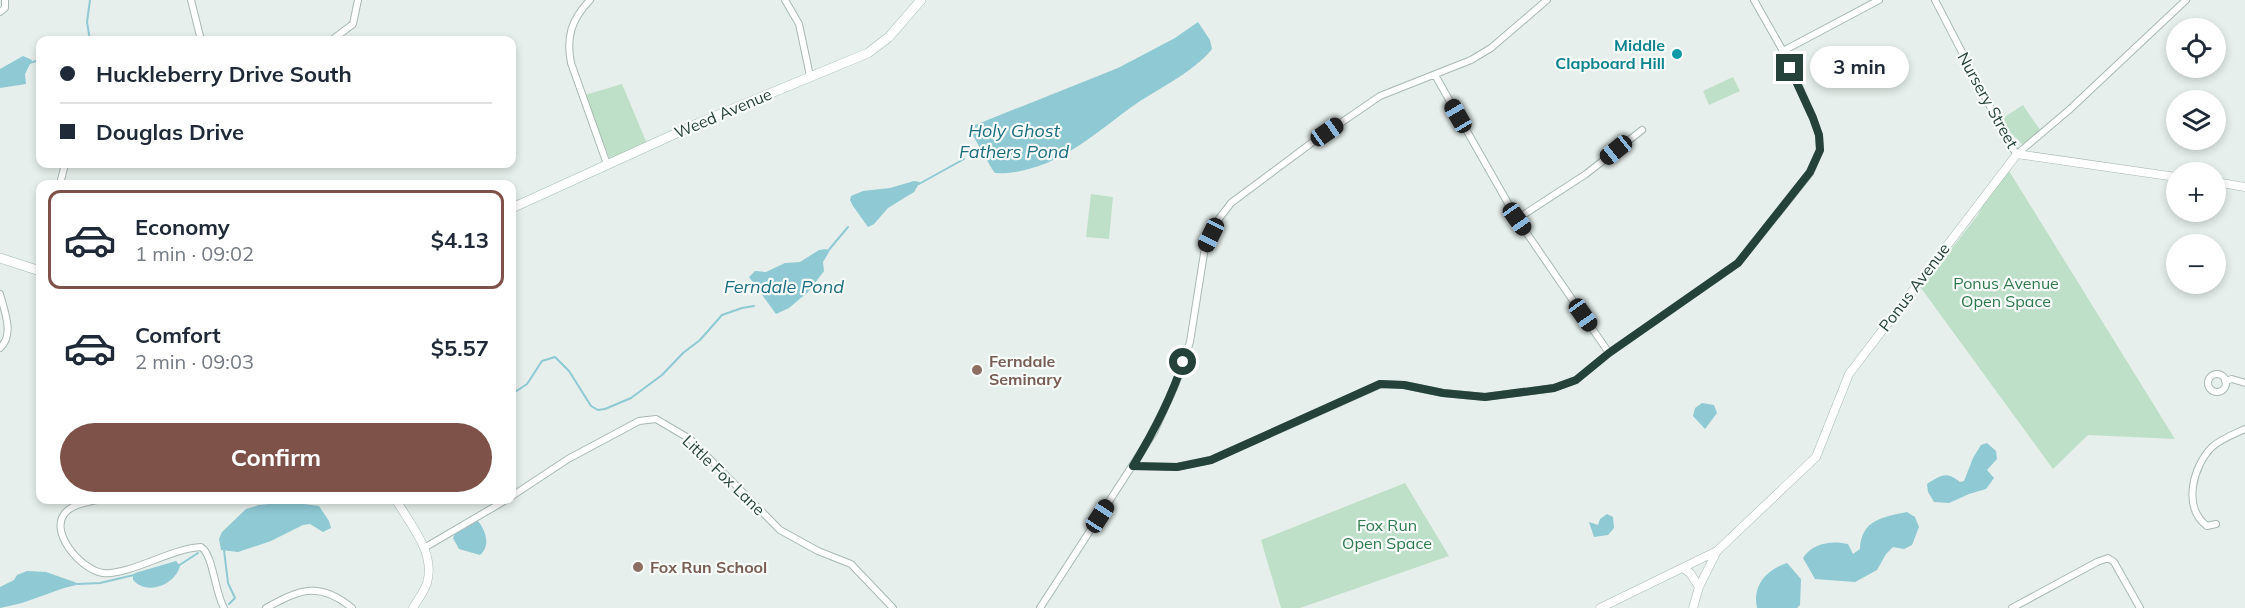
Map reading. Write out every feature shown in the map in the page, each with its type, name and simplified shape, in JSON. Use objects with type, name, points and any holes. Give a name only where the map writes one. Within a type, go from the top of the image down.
[{"type":"main road","name":"Weed Avenue","points":[[516,206],[810,76],[858,58],[879,46],[921,0]]},
{"type":"main road","points":[[0,258],[36,270]]},
{"type":"street","points":[[0,12],[5,8],[5,0]]},
{"type":"street","points":[[191,0],[200,36]]},
{"type":"street","points":[[337,36],[353,24],[358,0]]},
{"type":"street","points":[[590,0],[572,22],[568,49],[570,63],[607,164]]},
{"type":"street","points":[[785,0],[799,24],[810,76]]},
{"type":"street","points":[[1040,608],[1154,432],[1176,382],[1190,342],[1205,247],[1218,220],[1232,203],[1380,96],[1471,60],[1491,48],[1547,0]]},
{"type":"street","points":[[1133,466],[1177,467],[1211,460],[1380,384],[1404,385],[1443,393],[1485,397],[1554,388],[1576,380],[1609,353],[1738,263],[1810,172],[1820,150],[1819,135],[1783,51],[1754,0]]},
{"type":"street","points":[[1783,51],[1879,0]]},
{"type":"street","name":"Nursery Street","points":[[1935,0],[2010,145],[2017,153],[2166,175]]},
{"type":"street","name":"Ponus Avenue","points":[[1693,608],[1699,587],[1717,551],[1812,462],[1820,449],[1839,394],[1849,374],[2017,153],[2068,110],[2187,0]]},
{"type":"street","points":[[1435,75],[1517,219],[1609,353]]},
{"type":"street","points":[[1517,219],[1586,174],[1642,130]]},
{"type":"street","points":[[2226,184],[2245,187]]},
{"type":"street","points":[[0,294],[8,334],[5,343],[0,348]]},
{"type":"street","points":[[2225,381],[2232,379],[2245,383]]},
{"type":"street","name":"Little Fox Lane","points":[[516,493],[568,459],[639,421],[656,419],[690,439],[780,530],[819,551],[851,564],[893,608]]},
{"type":"street","points":[[2216,524],[2207,526],[2199,519],[2193,504],[2194,483],[2200,460],[2214,445],[2245,429]]},
{"type":"street","points":[[85,504],[69,509],[62,520],[63,536],[83,565],[101,573],[116,572],[152,559],[201,547],[207,553],[224,608]]},
{"type":"street","points":[[398,504],[424,548],[429,562],[428,580],[413,608]]},
{"type":"street","points":[[424,548],[499,504]]},
{"type":"street","points":[[1600,608],[1717,551]]},
{"type":"street","points":[[2012,608],[2108,558],[2114,562],[2140,608]]},
{"type":"street","points":[[1683,568],[1690,573],[1699,587]]},
{"type":"street","points":[[266,608],[299,592],[320,590],[338,596],[352,608]]},
{"type":"green space","points":[[1733,77],[1740,91],[1709,105],[1703,91]]},
{"type":"green space","points":[[622,84],[648,146],[611,162],[585,95]]},
{"type":"green space","points":[[2023,105],[2040,130],[2023,145],[2010,132],[2003,118]]},
{"type":"green space","name":"Ponus Avenue Open Space","points":[[2006,166],[2175,439],[2088,435],[2053,469],[1921,288],[1977,216]]},
{"type":"green space","points":[[1091,194],[1113,197],[1109,239],[1086,237]]},
{"type":"green space","name":"Fox Run Open Space","points":[[1405,483],[1449,556],[1300,608],[1281,608],[1261,540]]},
{"type":"water","name":"Holy Ghost Fathers Pond","points":[[1198,22],[1210,40],[1212,49],[1195,66],[1060,157],[1037,167],[1015,172],[995,173],[992,169],[971,132],[975,125],[1118,68],[1175,38]]},
{"type":"water","points":[[23,56],[32,60],[25,74],[26,84],[0,88],[0,69]]},
{"type":"water","points":[[914,181],[920,182],[914,192],[888,208],[874,224],[868,227],[850,200],[851,196],[863,191],[890,188]]},
{"type":"water","name":"Ferndale Pond","points":[[826,249],[829,252],[823,262],[824,271],[808,292],[789,308],[776,314],[749,277],[755,271],[766,272],[785,263],[800,262],[819,250]]},
{"type":"water","points":[[1702,403],[1714,405],[1717,413],[1705,429],[1693,416],[1695,408]]},
{"type":"water","points":[[1987,443],[1996,451],[1997,459],[1987,470],[1994,478],[1986,489],[1949,503],[1934,502],[1928,492],[1927,484],[1947,475],[1960,482],[1964,481],[1973,458],[1981,445]]},
{"type":"water","points":[[259,505],[319,506],[331,528],[323,532],[310,524],[303,525],[271,541],[238,552],[221,550],[219,539],[222,532],[246,509]]},
{"type":"water","points":[[1907,512],[1915,517],[1919,527],[1912,545],[1904,549],[1893,547],[1877,570],[1855,582],[1815,579],[1803,558],[1812,549],[1823,544],[1842,543],[1848,544],[1853,554],[1860,549],[1861,539],[1869,526],[1882,518]]},
{"type":"water","points":[[1607,514],[1613,517],[1614,528],[1608,535],[1594,537],[1589,522],[1598,525],[1600,519]]},
{"type":"water","points":[[477,520],[486,538],[485,547],[480,555],[459,549],[453,538],[455,534]]},
{"type":"water","points":[[176,561],[180,566],[177,573],[167,583],[153,588],[139,585],[133,580],[135,573]]},
{"type":"water","points":[[1787,563],[1801,579],[1800,605],[1797,608],[1757,608],[1757,593],[1762,580],[1773,570]]},
{"type":"water","points":[[27,571],[46,572],[80,584],[0,608],[0,587]]},
{"type":"waterway","points":[[89,36],[87,22],[90,0]]},
{"type":"waterway","points":[[29,63],[36,61]]},
{"type":"waterway","points":[[919,184],[964,159]]},
{"type":"waterway","points":[[827,252],[848,227]]},
{"type":"waterway","points":[[516,391],[527,384],[542,361],[555,357],[569,371],[591,406],[598,410],[605,409],[631,398],[662,375],[683,353],[700,340],[722,315],[754,306]]},
{"type":"waterway","points":[[225,549],[228,583],[235,598],[229,604]]},
{"type":"waterway","points":[[178,566],[198,553]]},
{"type":"waterway","points":[[78,584],[100,583],[134,575]]},
{"type":"place","name":"Middle Clapboard Hill","points":[[1677,54]]},
{"type":"place","name":"Ferndale Seminary","points":[[977,370]]},
{"type":"place","name":"Fox Run School","points":[[638,567]]},
{"type":"route","points":[[1183,362],[1154,432],[1133,466],[1177,467],[1211,460],[1380,384],[1404,385],[1443,393],[1485,397],[1554,388],[1576,380],[1609,353],[1738,263],[1810,172],[1820,150],[1819,135],[1790,68]]}]
